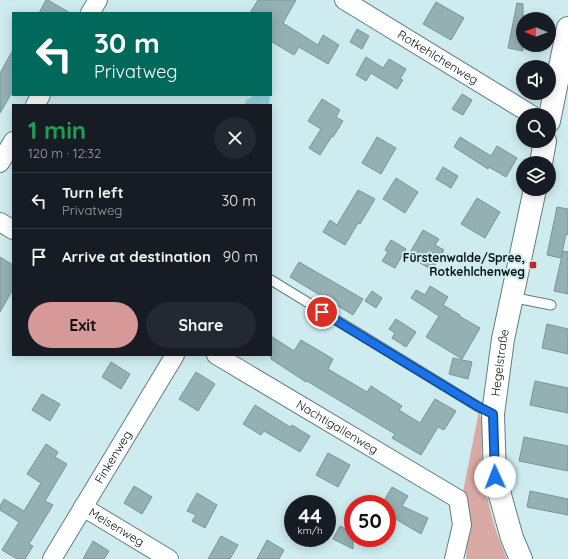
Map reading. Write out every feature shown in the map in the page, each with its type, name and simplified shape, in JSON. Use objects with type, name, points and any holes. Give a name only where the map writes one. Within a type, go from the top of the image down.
[{"type":"main road","points":[[552,108],[568,28]]},
{"type":"main road","name":"Hegelstraße","points":[[521,559],[512,538],[495,477],[493,414],[511,297],[533,196]]},
{"type":"street","points":[[91,12],[98,0]]},
{"type":"street","name":"Rotkehlchenweg","points":[[344,0],[521,108]]},
{"type":"street","points":[[0,163],[12,143]]},
{"type":"street","points":[[0,222],[12,229]]},
{"type":"street","name":"Finkenweg","points":[[52,559],[174,356]]},
{"type":"street","name":"Nachtigallenweg","points":[[218,356],[458,499],[462,525],[454,559]]},
{"type":"street","name":"Meisenweg","points":[[83,507],[169,559]]},
{"type":"lane","points":[[272,281],[477,406],[493,414]]},
{"type":"lane","points":[[511,297],[551,305]]},
{"type":"shaded area","points":[[479,411],[482,429],[482,460],[485,486],[494,523],[507,559],[466,559],[470,512],[466,505],[463,492]]},
{"type":"water","points":[[254,96],[270,96],[269,104],[245,104],[246,100]]},
{"type":"building","points":[[46,0],[48,0],[68,12],[40,12]]},
{"type":"building","points":[[258,0],[296,0],[283,23],[318,45],[323,35],[339,45],[328,64],[299,47],[294,55],[272,42],[272,12],[251,12]]},
{"type":"building","points":[[436,2],[464,18],[451,40],[423,24]]},
{"type":"building","points":[[517,3],[523,4],[523,12],[516,12],[516,50],[508,48]]},
{"type":"building","points":[[357,29],[369,36],[362,49],[350,42]]},
{"type":"building","points":[[12,52],[12,93],[0,113],[0,73]]},
{"type":"building","points":[[366,57],[383,68],[389,59],[406,69],[400,79],[403,80],[397,89],[371,73],[366,81],[356,75]]},
{"type":"building","points":[[462,94],[472,100],[463,115],[452,109]]},
{"type":"building","points":[[322,99],[340,110],[336,117],[343,121],[320,155],[309,148],[321,129],[308,121]]},
{"type":"building","points":[[377,137],[396,148],[381,174],[362,163]]},
{"type":"building","points":[[460,137],[491,156],[497,146],[516,157],[516,160],[506,177],[489,167],[488,169],[454,147]]},
{"type":"building","points":[[443,167],[458,176],[451,188],[436,179]]},
{"type":"building","points":[[396,178],[418,192],[405,213],[383,199]]},
{"type":"building","points":[[358,190],[375,199],[345,245],[323,232],[330,220],[337,225]]},
{"type":"building","points":[[477,198],[500,212],[485,238],[461,224]]},
{"type":"building","points":[[557,207],[568,209],[568,235],[566,234],[561,258],[547,255]]},
{"type":"building","points":[[423,230],[439,239],[435,245],[444,250],[432,270],[408,256]]},
{"type":"building","points":[[391,240],[406,249],[395,268],[382,261],[388,252],[385,250]]},
{"type":"building","points":[[563,251],[568,252],[568,294],[554,291]]},
{"type":"building","points":[[0,257],[12,264],[12,291],[0,312]]},
{"type":"building","points":[[299,262],[363,299],[353,315],[290,277]]},
{"type":"building","points":[[430,286],[448,297],[443,305],[480,328],[462,359],[426,337],[439,316],[411,298],[416,290],[425,295]]},
{"type":"building","points":[[372,291],[382,298],[376,308],[365,301]]},
{"type":"building","points":[[396,319],[416,332],[406,347],[392,338],[395,333],[389,329]]},
{"type":"building","points":[[547,324],[568,329],[568,354],[542,348]]},
{"type":"building","points":[[272,337],[294,351],[301,340],[333,359],[328,369],[367,392],[371,386],[402,406],[399,410],[420,423],[435,399],[456,411],[444,430],[438,427],[421,455],[392,438],[395,434],[307,381],[306,382],[271,359]]},
{"type":"building","points":[[453,358],[472,362],[468,379],[449,374]]},
{"type":"building","points":[[111,362],[130,374],[121,389],[102,377]]},
{"type":"building","points":[[196,372],[215,384],[198,411],[179,399]]},
{"type":"building","points":[[535,381],[568,388],[568,413],[530,405]]},
{"type":"building","points":[[42,394],[60,404],[50,421],[32,410]]},
{"type":"building","points":[[255,405],[290,427],[292,425],[310,436],[300,452],[264,431],[261,435],[243,424]]},
{"type":"building","points":[[524,437],[568,446],[568,471],[519,461]]},
{"type":"building","points":[[46,444],[58,452],[55,457],[67,464],[45,501],[53,505],[29,544],[33,546],[25,559],[17,559],[2,550],[19,522],[0,510],[0,506],[4,499],[24,511],[41,483],[27,474]]},
{"type":"building","points":[[328,453],[350,465],[338,487],[316,475]]},
{"type":"building","points":[[134,486],[152,497],[142,514],[124,503]]},
{"type":"building","points":[[392,487],[408,496],[402,506],[428,518],[421,534],[396,519],[396,495],[387,495]]},
{"type":"building","points":[[530,491],[568,499],[568,515],[527,507]]},
{"type":"building","points":[[197,493],[217,505],[205,528],[192,521],[196,515],[187,511]]},
{"type":"building","points":[[340,526],[344,528],[344,544],[336,540],[336,533]]},
{"type":"building","points":[[221,536],[238,545],[230,559],[208,559]]},
{"type":"building","points":[[267,540],[284,550],[279,559],[257,559]]},
{"type":"building","points":[[93,541],[109,551],[104,559],[83,559]]},
{"type":"place","name":"Fürstenwalde/Spree, Rotkehlchenweg","points":[[533,265]]},
{"type":"route","points":[[322,312],[477,406],[493,414],[495,477]]}]
